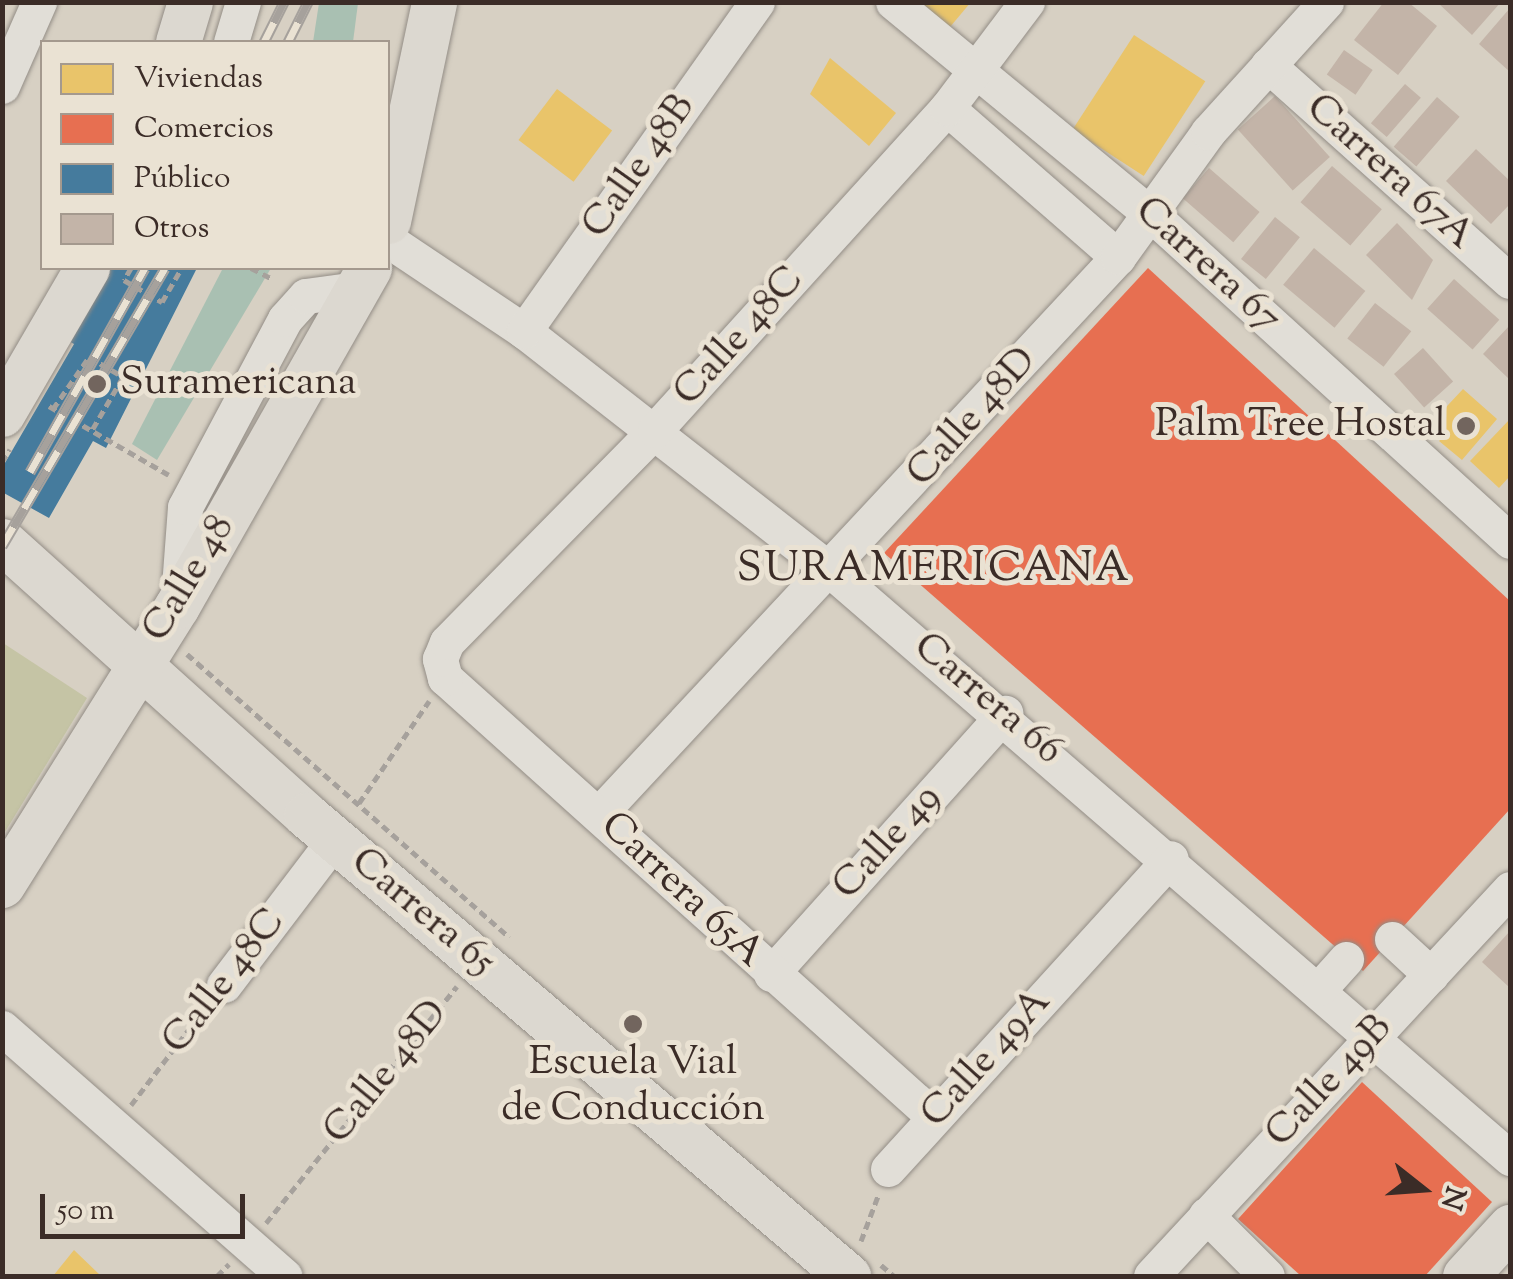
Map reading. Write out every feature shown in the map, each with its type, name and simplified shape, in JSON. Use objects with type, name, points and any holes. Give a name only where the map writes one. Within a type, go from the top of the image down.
[{"type":"main road","points":[[179,40],[190,2]]},
{"type":"main road","points":[[390,212],[434,2]]},
{"type":"main road","points":[[22,402],[106,274]]},
{"type":"main road","name":"Calle 48","points":[[2,885],[177,606],[363,278]]},
{"type":"main road","name":"Carrera 65","points":[[2,541],[138,663],[347,821],[842,1272]]},
{"type":"main road","points":[[1465,1276],[1510,1227]]},
{"type":"street","points":[[2,86],[38,2]]},
{"type":"street","points":[[232,40],[243,2]]},
{"type":"street","name":"Calle 48B","points":[[524,331],[757,2]]},
{"type":"street","name":"Carrera 67","points":[[893,2],[980,67],[1153,216],[1510,541]]},
{"type":"street","name":"Calle 48C","points":[[443,668],[446,642],[655,430],[947,108],[1027,2]]},
{"type":"street","name":"Calle 48D","points":[[598,814],[830,570],[887,532],[1153,216],[1268,64],[1326,2]]},
{"type":"street","name":"Carrera 67A","points":[[1268,64],[1510,280]]},
{"type":"street","points":[[947,108],[1118,257]]},
{"type":"street","name":"Carrera 66","points":[[390,241],[524,331],[830,570],[1005,714],[1510,1158]]},
{"type":"street","name":"Carrera 65A","points":[[443,668],[771,974],[933,1116]]},
{"type":"street","name":"Calle 49","points":[[771,974],[1005,714]]},
{"type":"street","name":"Calle 48C","points":[[224,985],[347,821]]},
{"type":"street","name":"Calle 49A","points":[[888,1169],[1171,858]]},
{"type":"street","name":"Calle 49B","points":[[1152,1276],[1510,889]]},
{"type":"street","points":[[1392,939],[1430,975]]},
{"type":"street","points":[[1320,988],[1346,959]]},
{"type":"street","points":[[2,1028],[284,1276]]},
{"type":"street","points":[[1206,1215],[1266,1276]]},
{"type":"path","points":[[106,274],[162,302],[181,270]]},
{"type":"path","points":[[255,270],[271,278]]},
{"type":"path","points":[[22,402],[84,355],[122,376],[92,430]]},
{"type":"path","points":[[22,402],[92,430],[146,462]]},
{"type":"path","points":[[347,821],[443,668]]},
{"type":"path","name":"Calle 48D","points":[[272,1216],[464,978]]},
{"type":"path","name":"Calle 48C","points":[[115,1126],[224,985]]},
{"type":"path","points":[[842,1272],[859,1246],[888,1169]]},
{"type":"shaded area","points":[[319,3],[358,3],[353,40],[313,40]]},
{"type":"shaded area","points":[[222,270],[270,270],[157,460],[132,444]]},
{"type":"shaded area","points":[[3,643],[87,698],[3,835]]},
{"type":"building: Viviendas","points":[[904,2],[971,2],[945,33]]},
{"type":"building: Viviendas","points":[[1134,35],[1205,81],[1144,176],[1072,130]]},
{"type":"building: Viviendas","points":[[830,58],[896,113],[869,146],[810,94]]},
{"type":"building: Viviendas","points":[[557,89],[612,131],[574,182],[518,140]]},
{"type":"building: Viviendas","name":"Palm Tree Hostal","points":[[1463,389],[1497,419],[1462,460],[1439,441],[1448,432],[1434,420]]},
{"type":"building: Viviendas","points":[[1510,419],[1510,476],[1499,488],[1470,461]]},
{"type":"building: Viviendas","points":[[74,1250],[101,1276],[53,1276]]},
{"type":"building: Comercios","points":[[1148,268],[1510,601],[1510,809],[1363,971],[884,553]]},
{"type":"building: Comercios","points":[[1362,1082],[1492,1202],[1425,1276],[1301,1276],[1238,1219]]},
{"type":"building: Público","name":"Suramericana","points":[[97,270],[196,270],[106,448],[93,441],[49,518],[2,492],[2,468],[74,344],[60,336]]},
{"type":"building: Otros","points":[[1384,2],[1408,2],[1437,26],[1398,75],[1354,40]]},
{"type":"building: Otros","points":[[1437,2],[1501,2],[1472,35]]},
{"type":"building: Otros","points":[[1510,8],[1510,72],[1479,44]]},
{"type":"building: Otros","points":[[1344,50],[1373,70],[1355,95],[1327,75]]},
{"type":"building: Otros","points":[[1405,84],[1421,98],[1387,137],[1371,123]]},
{"type":"building: Otros","points":[[1275,96],[1330,157],[1293,190],[1238,129]]},
{"type":"building: Otros","points":[[1437,97],[1460,117],[1416,166],[1394,147]]},
{"type":"building: Otros","points":[[1476,149],[1510,181],[1510,204],[1491,224],[1446,181]]},
{"type":"building: Otros","points":[[1332,166],[1382,209],[1350,246],[1301,202]]},
{"type":"building: Otros","points":[[1209,168],[1260,212],[1233,242],[1183,198]]},
{"type":"building: Otros","points":[[1275,217],[1300,237],[1266,279],[1241,259]]},
{"type":"building: Otros","points":[[1397,223],[1433,260],[1412,300],[1366,255]]},
{"type":"building: Otros","points":[[1314,248],[1365,291],[1334,328],[1283,285]]},
{"type":"building: Otros","points":[[1454,279],[1499,320],[1473,350],[1427,309]]},
{"type":"building: Otros","points":[[1375,303],[1411,331],[1384,367],[1347,338]]},
{"type":"building: Otros","points":[[1510,325],[1510,380],[1483,354]]},
{"type":"building: Otros","points":[[1423,348],[1453,381],[1424,408],[1394,374]]},
{"type":"building: Otros","points":[[1510,931],[1510,988],[1482,962]]},
{"type":"railway","points":[[265,40],[284,2]]},
{"type":"railway","points":[[289,40],[308,2]]},
{"type":"railway","points":[[30,472],[144,270]]},
{"type":"railway","points":[[2,546],[164,270]]},
{"type":"place","name":"Suramericana","points":[[97,384]]},
{"type":"place","name":"Palm Tree Hostal","points":[[1466,426]]},
{"type":"place","name":"Escuela Vial de Conducción","points":[[633,1024]]},
{"type":"district","name":"SURAMERICANA","points":[[934,570]]}]
